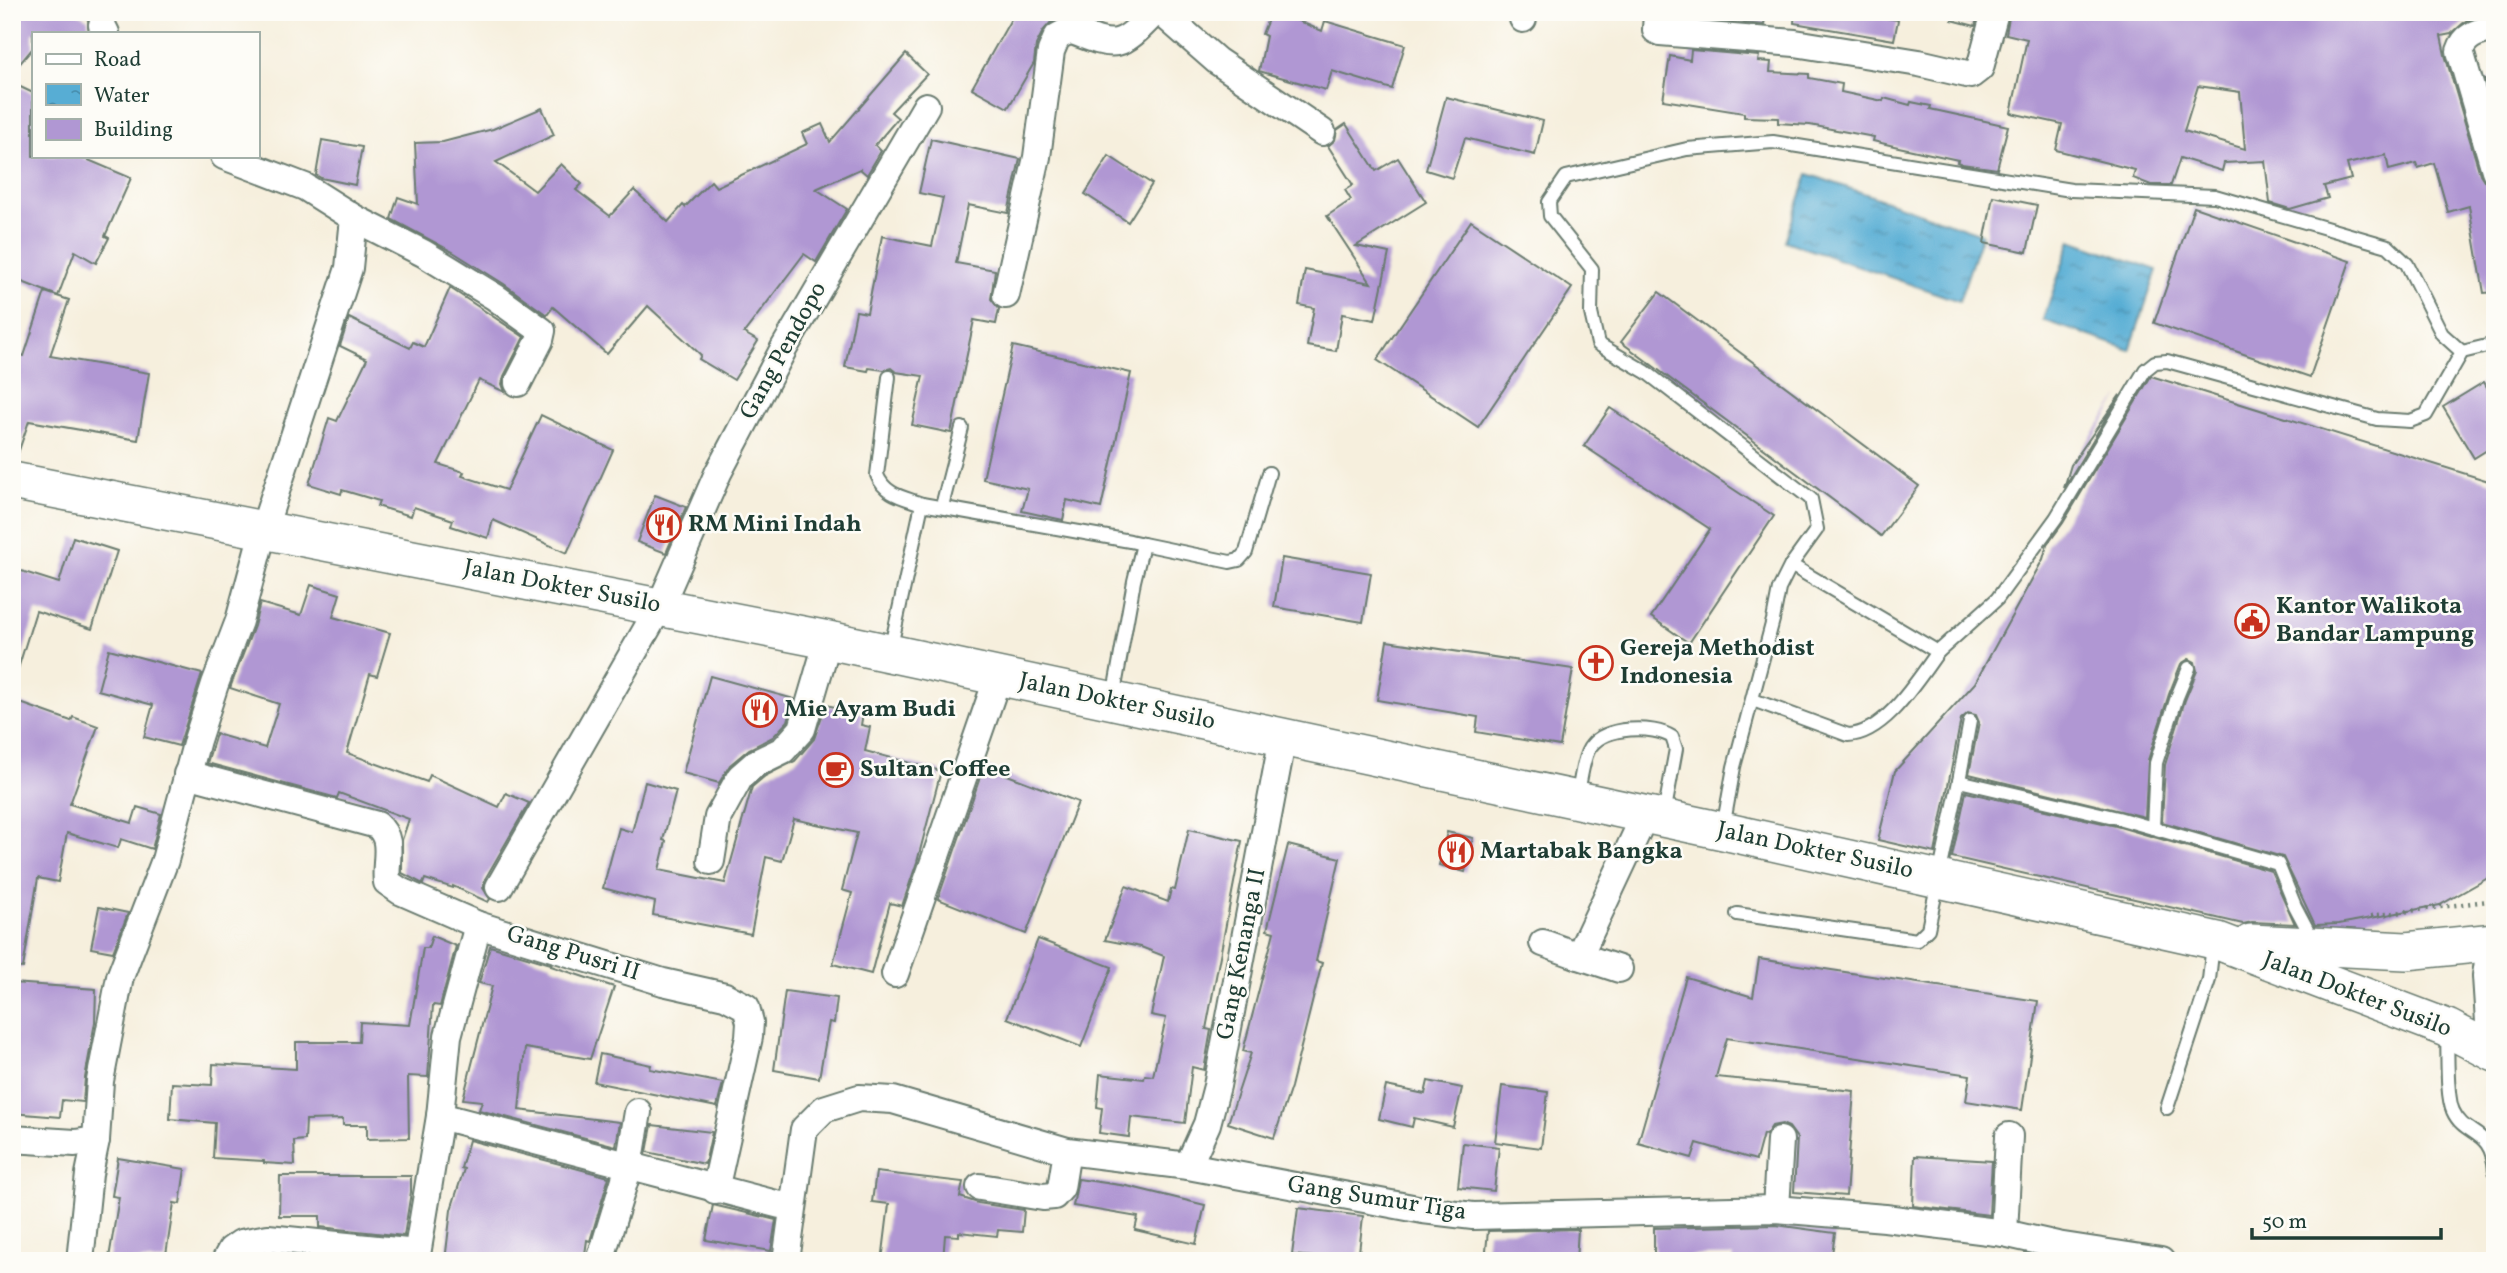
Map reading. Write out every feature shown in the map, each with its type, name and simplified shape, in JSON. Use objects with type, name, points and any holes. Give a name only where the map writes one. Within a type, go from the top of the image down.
[{"type":"main road","name":"Jalan Dokter Susilo","points":[[12,481],[828,640],[1723,831],[2215,941],[2447,1028],[2495,1054]]},
{"type":"main road","name":"Jalan Dokter Susilo","points":[[2215,941],[2406,951],[2495,942]]},
{"type":"main road","points":[[2495,955],[2492,976],[2495,1022]]},
{"type":"street","points":[[1006,295],[1037,157],[1051,51],[1057,37],[1070,30],[1106,44],[1129,38],[1155,12]]},
{"type":"street","points":[[1161,12],[1217,61],[1322,132]]},
{"type":"street","points":[[1657,12],[1656,30],[1660,32],[1796,43],[1919,63],[1971,75],[1980,68],[1995,12]]},
{"type":"street","points":[[2495,28],[2475,33],[2464,40],[2460,51],[2495,170]]},
{"type":"street","name":"Gang Pendopo","points":[[499,887],[660,606],[718,473],[778,359],[926,106]]},
{"type":"street","points":[[229,158],[305,187],[354,218],[423,253],[495,297],[542,331],[518,383]]},
{"type":"street","points":[[80,1261],[89,1174],[96,1140],[100,1081],[120,977],[165,860],[187,774],[215,684],[239,621],[264,528],[349,268],[354,218]]},
{"type":"street","points":[[712,861],[719,817],[740,777],[756,763],[783,750],[802,729],[828,640]]},
{"type":"street","points":[[895,974],[998,677]]},
{"type":"street","name":"Gang Kenanga II","points":[[1188,1166],[1207,1124],[1217,1086],[1283,737]]},
{"type":"street","name":"Gang Pusri II","points":[[187,774],[377,825],[385,834],[388,845],[387,882],[400,891],[478,925],[663,982],[725,996],[746,1007],[750,1023],[749,1037],[715,1189]]},
{"type":"street","points":[[1579,956],[1654,817]]},
{"type":"street","points":[[225,1261],[231,1250],[241,1243],[268,1237],[416,1257],[440,1116],[448,1036],[478,925]]},
{"type":"street","points":[[1543,943],[1619,969]]},
{"type":"street","name":"Gang Sumur Tiga","points":[[786,1261],[804,1129],[824,1108],[859,1098],[892,1100],[1067,1151],[1188,1166],[1423,1210],[1473,1216],[1776,1209],[1885,1218],[2004,1233],[2057,1245],[2161,1261]]},
{"type":"street","points":[[600,1261],[629,1166],[638,1112]]},
{"type":"street","points":[[440,1116],[780,1205],[789,1204],[794,1198]]},
{"type":"street","points":[[2004,1233],[2009,1136]]},
{"type":"street","points":[[12,1139],[75,1143],[96,1140]]},
{"type":"street","points":[[1776,1209],[1780,1140]]},
{"type":"street","points":[[980,1187],[1043,1197],[1054,1196],[1062,1188],[1067,1151]]},
{"type":"lane","points":[[1723,831],[1734,767],[1779,589],[1791,565],[1817,529],[1811,499],[1646,372],[1598,344],[1591,313],[1592,269],[1550,216],[1549,202],[1566,177],[1687,149],[1773,142],[2071,190],[2215,195],[2388,246],[2407,264],[2442,334],[2462,352]]},
{"type":"lane","points":[[1753,700],[1849,735],[1872,730],[1900,702],[1938,652],[1997,599],[2056,518],[2145,370],[2155,362],[2167,361],[2377,419],[2410,421],[2426,415],[2462,352],[2495,344]]},
{"type":"lane","points":[[889,377],[877,475],[889,492],[922,504],[1230,562],[1239,559],[1246,552],[1269,473]]},
{"type":"lane","points":[[942,506],[962,429]]},
{"type":"lane","points":[[890,653],[922,504]]},
{"type":"lane","points":[[1112,702],[1143,544]]},
{"type":"lane","points":[[1791,565],[1938,652]]},
{"type":"lane","points":[[2153,828],[2156,763],[2189,668]]},
{"type":"lane","points":[[1737,914],[1917,940],[1928,929],[1970,721]]},
{"type":"lane","points":[[1576,800],[1588,748],[1598,738],[1631,730],[1662,730],[1672,737],[1676,750],[1654,817]]},
{"type":"lane","points":[[1959,781],[2153,828],[2278,864],[2315,945]]},
{"type":"lane","points":[[2167,1108],[2209,980],[2215,941]]},
{"type":"lane","points":[[2447,1028],[2450,1102],[2453,1114],[2487,1142],[2495,1171]]},
{"type":"path","points":[[2363,917],[2495,900]]},
{"type":"water","points":[[1808,174],[1982,234],[1959,301],[1785,241]]},
{"type":"water","points":[[2071,240],[2157,270],[2130,350],[2043,320]]},
{"type":"building","points":[[12,12],[75,12],[88,19],[89,32],[32,32],[32,49],[12,73]]},
{"type":"building","points":[[1015,12],[1062,12],[1059,18],[1043,31],[1036,45],[1034,63],[1008,108],[972,88]]},
{"type":"building","points":[[1271,12],[1322,31],[1325,21],[1405,45],[1392,89],[1332,71],[1326,90],[1259,71],[1266,36],[1262,34]]},
{"type":"building","points":[[1697,12],[1766,12],[1764,25],[1696,19]]},
{"type":"building","points":[[1795,12],[1850,12],[1898,20],[1894,40],[1794,23]]},
{"type":"building","points":[[1953,12],[1979,12],[1975,26],[1952,20]]},
{"type":"building","points":[[2010,12],[2495,12],[2467,20],[2451,34],[2441,36],[2480,174],[2485,182],[2495,185],[2495,292],[2484,293],[2469,206],[2448,212],[2434,163],[2418,168],[2416,163],[2389,170],[2386,155],[2347,164],[2351,179],[2324,186],[2328,198],[2290,209],[2270,203],[2265,161],[2224,163],[2222,171],[2180,158],[2171,185],[2151,185],[2133,178],[2135,170],[2056,150],[2062,124],[2011,113],[2027,39],[2006,34]],"holes":[[[2198,86],[2240,92],[2245,149],[2184,131]]]},
{"type":"building","points":[[1691,50],[1759,56],[1758,61],[1771,62],[1770,72],[1809,74],[1809,78],[1842,84],[1841,92],[1883,101],[1884,98],[1910,105],[1911,102],[1931,106],[1930,109],[2008,126],[1997,169],[1962,164],[1957,162],[1958,160],[1873,141],[1874,137],[1810,125],[1778,123],[1778,118],[1744,117],[1744,113],[1663,100],[1670,56],[1690,60]]},
{"type":"building","points":[[906,54],[927,74],[891,112],[898,118],[875,145],[881,151],[867,175],[860,169],[816,189],[847,209],[816,262],[804,254],[744,333],[758,341],[734,380],[699,359],[701,355],[648,306],[607,354],[553,307],[547,315],[453,252],[391,219],[398,197],[418,204],[415,143],[443,142],[493,129],[542,108],[554,135],[496,162],[535,191],[561,164],[582,184],[576,190],[610,216],[634,190],[668,222],[711,181],[716,187],[807,144],[802,133],[822,124],[830,142]]},
{"type":"building","points":[[2495,78],[2495,113],[2485,80]]},
{"type":"building","points":[[12,83],[32,93],[32,158],[84,158],[131,178],[105,236],[109,238],[96,263],[75,251],[58,296],[12,278]]},
{"type":"building","points":[[1446,97],[1543,121],[1535,155],[1465,138],[1452,178],[1426,170]]},
{"type":"building","points":[[1346,124],[1376,171],[1398,158],[1426,202],[1356,246],[1389,253],[1375,320],[1342,314],[1336,351],[1307,346],[1314,308],[1299,305],[1305,270],[1371,283],[1327,216],[1351,200],[1345,190],[1353,185],[1328,146],[1335,140],[1337,130]]},
{"type":"building","points":[[931,139],[1020,159],[1008,213],[968,205],[956,263],[995,270],[991,299],[999,309],[996,324],[974,320],[951,433],[912,425],[923,376],[896,372],[891,368],[869,368],[868,371],[845,367],[856,311],[867,313],[882,236],[932,246],[943,198],[919,193]]},
{"type":"building","points":[[322,140],[362,147],[355,185],[316,175]]},
{"type":"building","points":[[1109,156],[1152,184],[1128,222],[1085,194]]},
{"type":"building","points":[[1993,196],[2037,205],[2027,252],[1984,243]]},
{"type":"building","points":[[2194,207],[2350,261],[2310,377],[2154,323]]},
{"type":"building","points":[[1471,221],[1572,288],[1478,427],[1377,360]]},
{"type":"building","points":[[450,288],[524,337],[504,376],[502,384],[505,392],[479,380],[438,464],[464,472],[462,476],[506,490],[541,415],[613,450],[567,553],[493,520],[488,538],[451,526],[453,520],[414,507],[411,516],[377,506],[379,501],[342,490],[341,494],[309,484],[329,418],[337,421],[367,359],[340,346],[349,318],[410,348],[413,342],[424,347]]},
{"type":"building","points":[[45,292],[69,300],[50,356],[149,373],[138,440],[29,421],[16,459],[12,458],[12,352],[24,356]]},
{"type":"building","points":[[1659,292],[1919,486],[1881,536],[1621,342]]},
{"type":"building","points":[[1013,346],[1131,373],[1101,508],[1067,500],[1063,520],[1022,511],[1028,489],[983,479]]},
{"type":"building","name":"Kantor Walikota Bandar Lampung","points":[[2151,376],[2495,483],[2495,874],[2440,905],[2339,924],[2315,925],[2283,857],[2162,822],[2165,765],[2197,671],[2195,662],[2189,659],[2181,664],[2148,760],[2145,817],[1969,774],[1979,722],[1976,715],[1968,713],[1961,719],[1935,853],[1878,840],[1895,771],[1975,683],[2043,559],[2047,545]]},
{"type":"building","points":[[2484,382],[2495,401],[2495,445],[2474,458],[2443,407]]},
{"type":"building","points":[[2120,395],[2064,488],[2071,465]]},
{"type":"building","points":[[1610,408],[1774,516],[1689,643],[1651,617],[1710,529],[1584,446]]},
{"type":"building","name":"RM Mini Indah","points":[[655,495],[686,507],[666,553],[637,542]]},
{"type":"building","points":[[73,537],[117,551],[92,629],[36,611],[17,672],[12,672],[12,568],[59,583]]},
{"type":"building","points":[[1282,558],[1371,573],[1363,622],[1274,607]]},
{"type":"building","points":[[311,585],[340,594],[333,617],[390,633],[377,676],[370,674],[347,753],[427,782],[430,775],[499,807],[506,793],[529,803],[485,879],[483,888],[490,899],[488,902],[453,886],[425,879],[423,884],[402,873],[402,840],[409,819],[339,793],[337,798],[207,763],[216,734],[265,748],[279,704],[230,688],[260,603],[301,615]]},
{"type":"building","points":[[1387,641],[1573,669],[1560,746],[1476,732],[1478,717],[1377,700]]},
{"type":"building","points":[[109,649],[202,674],[179,746],[144,737],[153,705],[98,690]]},
{"type":"building","points":[[710,676],[794,699],[788,721],[773,737],[749,749],[730,765],[719,783],[683,773]]},
{"type":"building","points":[[12,700],[71,721],[73,717],[98,726],[70,804],[132,823],[137,807],[161,814],[152,849],[121,839],[118,848],[67,833],[58,882],[38,878],[23,968],[12,967]]},
{"type":"building","points":[[826,705],[863,713],[861,725],[870,727],[865,751],[941,771],[917,862],[902,906],[890,903],[871,974],[833,964],[852,893],[842,890],[857,833],[794,819],[782,861],[766,857],[751,934],[653,915],[655,902],[603,888],[619,828],[632,832],[645,782],[676,791],[663,840],[666,841],[659,870],[725,883],[752,787],[765,776],[795,761],[814,739]]},
{"type":"building","points":[[984,766],[1078,802],[1026,934],[938,899]]},
{"type":"building","points":[[1966,792],[2116,826],[2271,871],[2295,924],[2243,924],[1952,857]]},
{"type":"building","points":[[1189,829],[1242,841],[1206,1029],[1211,1030],[1204,1070],[1192,1067],[1185,1123],[1131,1117],[1129,1137],[1099,1133],[1102,1108],[1097,1107],[1100,1074],[1144,1079],[1145,1075],[1153,1076],[1166,1018],[1151,1015],[1164,956],[1141,947],[1105,940],[1126,886],[1168,902],[1171,889],[1175,890]]},
{"type":"building","name":"Martabak Bangka","points":[[1447,832],[1473,838],[1465,872],[1439,865]]},
{"type":"building","points":[[1288,845],[1340,858],[1316,961],[1322,963],[1291,1087],[1274,1138],[1228,1123],[1251,1053],[1243,1051],[1274,932],[1267,930]]},
{"type":"building","points":[[99,907],[128,913],[113,952],[91,948]]},
{"type":"building","points":[[432,936],[456,946],[440,1006],[433,1005],[428,1077],[408,1076],[409,1138],[367,1139],[367,1125],[343,1125],[343,1119],[306,1120],[305,1140],[294,1141],[295,1165],[264,1163],[213,1158],[215,1123],[170,1119],[172,1083],[212,1085],[213,1064],[296,1069],[296,1042],[359,1042],[360,1022],[410,1025],[423,948],[428,948]]},
{"type":"building","points":[[1038,939],[1112,967],[1081,1047],[1007,1018]]},
{"type":"building","points":[[490,946],[614,987],[590,1059],[525,1048],[519,1110],[620,1122],[616,1146],[479,1110],[482,1101],[463,1099],[492,986],[479,983]]},
{"type":"building","points":[[1759,959],[2038,1001],[2022,1110],[1966,1101],[1970,1075],[1727,1038],[1716,1077],[1854,1091],[1846,1196],[1794,1192],[1797,1138],[1789,1127],[1782,1124],[1772,1126],[1766,1135],[1763,1134],[1756,1160],[1697,1143],[1692,1158],[1638,1143],[1686,977],[1753,997]]},
{"type":"building","points":[[12,983],[96,989],[95,1022],[83,1102],[62,1100],[60,1117],[12,1113]]},
{"type":"building","points":[[785,991],[837,998],[834,1023],[829,1022],[819,1078],[774,1070]]},
{"type":"building","points":[[600,1054],[651,1065],[650,1069],[723,1083],[717,1107],[594,1082]]},
{"type":"building","points":[[1428,1081],[1462,1088],[1453,1127],[1414,1118],[1412,1127],[1379,1119],[1386,1086],[1425,1094]]},
{"type":"building","points":[[1502,1086],[1548,1092],[1541,1148],[1495,1142]]},
{"type":"building","points":[[652,1125],[712,1132],[705,1164],[647,1152]]},
{"type":"building","points":[[469,1140],[609,1177],[590,1241],[587,1240],[584,1261],[445,1261],[451,1210],[464,1169],[461,1168]]},
{"type":"building","points":[[1463,1143],[1499,1147],[1494,1191],[1458,1187]]},
{"type":"building","points":[[1915,1156],[1992,1161],[1989,1215],[1913,1206]]},
{"type":"building","points":[[118,1158],[185,1169],[180,1204],[174,1203],[165,1261],[125,1261],[109,1258],[119,1197],[112,1196]]},
{"type":"building","points":[[876,1172],[963,1182],[960,1197],[978,1203],[1024,1210],[1022,1232],[998,1230],[997,1236],[959,1232],[959,1236],[945,1235],[943,1261],[882,1261],[889,1204],[872,1202]]},
{"type":"building","points":[[280,1176],[411,1176],[404,1236],[320,1227],[320,1216],[279,1216]]},
{"type":"building","points":[[1078,1179],[1127,1186],[1205,1205],[1196,1244],[1135,1230],[1138,1217],[1073,1206]]},
{"type":"building","points":[[713,1205],[776,1220],[771,1251],[706,1240]]},
{"type":"building","points":[[1298,1208],[1363,1216],[1358,1261],[1292,1255]]},
{"type":"building","points":[[1776,1225],[1835,1233],[1831,1261],[1733,1261],[1733,1256],[1691,1256],[1691,1261],[1654,1261],[1654,1228]]},
{"type":"building","points":[[1578,1229],[1576,1261],[1533,1257],[1532,1261],[1485,1261],[1488,1231]]},
{"type":"place","name":"RM Mini Indah","points":[[664,525]]},
{"type":"place","name":"Kantor Walikota Bandar Lampung","points":[[2252,621]]},
{"type":"place","name":"Gereja Methodist Indonesia","points":[[1596,663]]},
{"type":"place","name":"Mie Ayam Budi","points":[[760,710]]},
{"type":"place","name":"Sultan Coffee","points":[[836,770]]},
{"type":"place","name":"Martabak Bangka","points":[[1456,852]]}]
